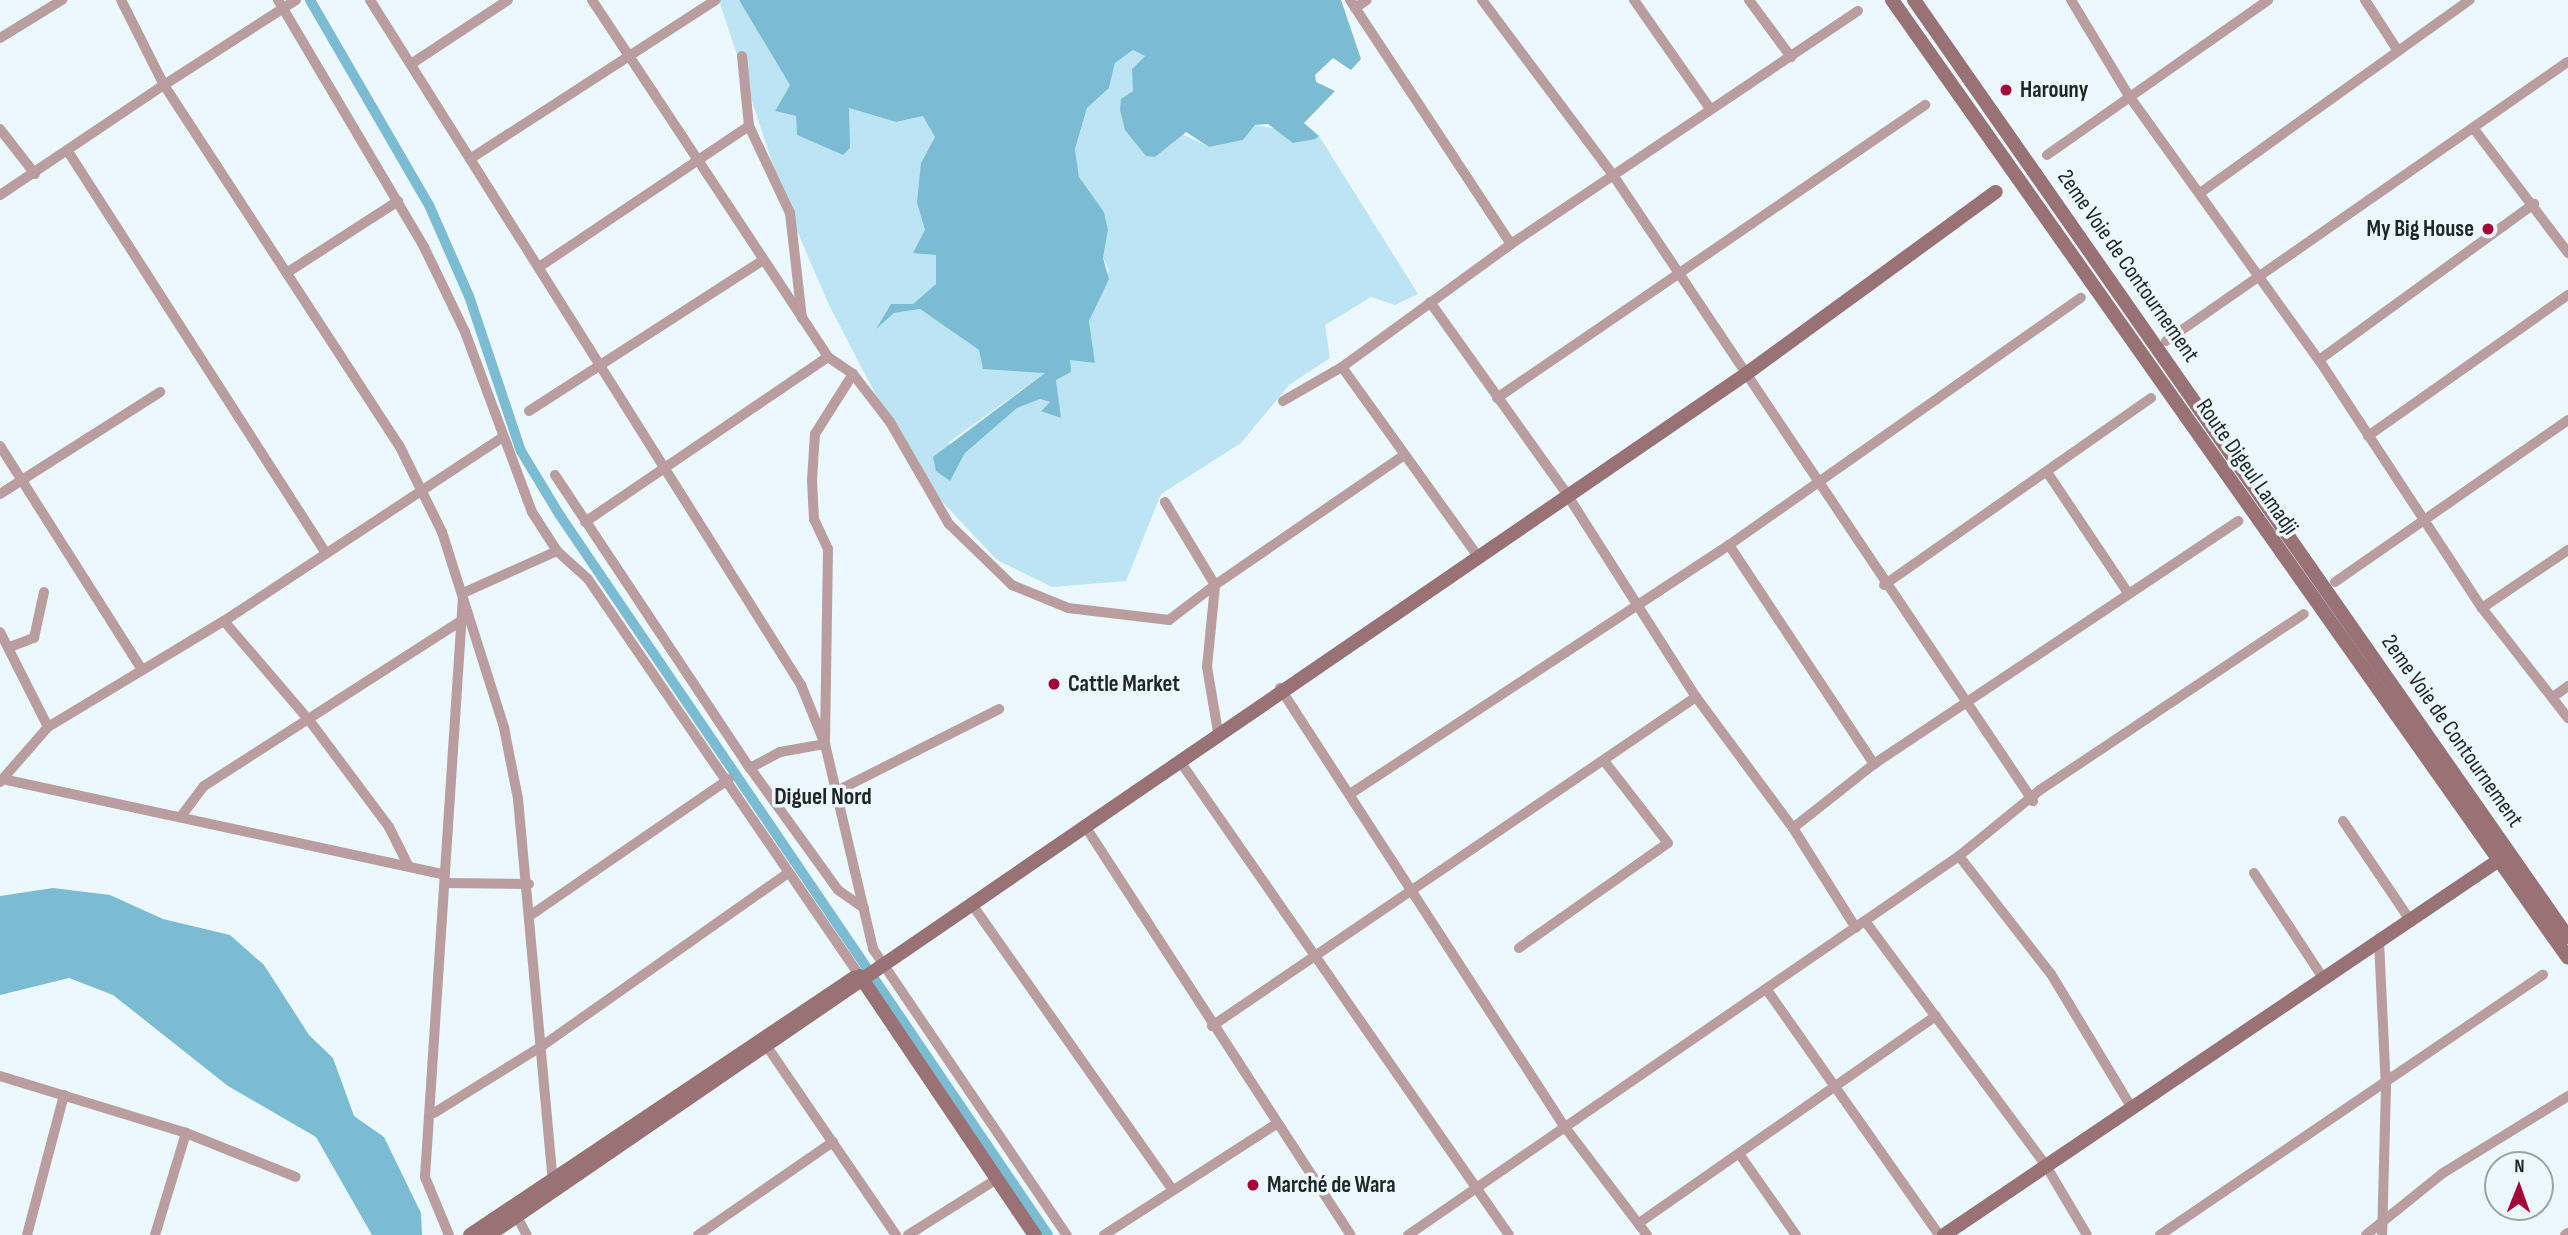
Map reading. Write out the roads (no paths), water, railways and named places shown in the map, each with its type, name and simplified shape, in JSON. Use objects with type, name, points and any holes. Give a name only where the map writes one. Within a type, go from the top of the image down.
[{"type":"street","points":[[0,38],[62,0]]},
{"type":"street","points":[[121,0],[164,85],[288,272],[425,489],[463,593],[504,728],[528,884],[553,1185]]},
{"type":"street","points":[[370,0],[542,265],[600,370],[801,685],[825,744],[873,949],[870,969],[997,1179],[1035,1235]]},
{"type":"street","points":[[411,64],[508,0]]},
{"type":"street","points":[[592,0],[634,57],[697,161],[828,357],[853,374],[890,422],[949,524],[1012,585],[1068,608],[1169,620],[1215,585],[1404,455]]},
{"type":"street","points":[[473,157],[634,57],[716,0]]},
{"type":"street","points":[[1367,0],[1353,4],[1511,244]]},
{"type":"street","points":[[1482,0],[1613,175],[1884,585],[1968,701],[2033,801]]},
{"type":"street","points":[[1634,0],[1709,107]]},
{"type":"street","points":[[1749,0],[1791,57]]},
{"type":"street","name":"Route Digeul Lamadji","points":[[1892,0],[2505,856],[2568,958]]},
{"type":"street","name":"2eme Voie de Contournement","points":[[1914,0],[2505,856],[2568,937]]},
{"type":"street","points":[[2047,155],[2268,0]]},
{"type":"street","points":[[2365,0],[2398,51]]},
{"type":"street","points":[[2200,193],[2470,0]]},
{"type":"street","points":[[2073,1],[2129,96],[2200,193],[2257,278],[2319,360],[2368,436],[2425,516],[2482,608],[2568,718]]},
{"type":"street","points":[[0,195],[68,153],[286,3],[398,201],[465,332],[514,477],[557,551],[588,579],[729,779],[788,873],[870,969],[1067,1235]]},
{"type":"street","points":[[1283,401],[1342,367],[1511,244],[1709,107],[1791,57],[1858,11]]},
{"type":"street","points":[[741,56],[749,126],[790,213],[802,318]]},
{"type":"street","points":[[2165,341],[2567,64]]},
{"type":"street","points":[[1497,398],[1677,271],[1925,105]]},
{"type":"street","points":[[542,265],[749,126]]},
{"type":"street","points":[[2474,129],[2534,204],[2568,253]]},
{"type":"street","points":[[0,130],[35,174]]},
{"type":"street","points":[[68,153],[327,554]]},
{"type":"street","points":[[553,1185],[768,1048],[870,969],[1085,826],[1280,688],[1746,374],[1996,192]]},
{"type":"street","points":[[288,272],[398,201]]},
{"type":"street","points":[[2319,360],[2534,204]]},
{"type":"street","points":[[529,411],[600,370],[762,261]]},
{"type":"street","points":[[2368,436],[2568,295]]},
{"type":"street","points":[[1350,794],[1729,545],[2081,298]]},
{"type":"street","points":[[1430,302],[1566,494],[1696,697],[1793,828],[1856,928]]},
{"type":"street","points":[[586,522],[828,357]]},
{"type":"street","points":[[1342,367],[1477,555]]},
{"type":"street","points":[[825,744],[828,550],[814,519],[812,480],[815,433],[853,374]]},
{"type":"street","points":[[0,494],[160,392]]},
{"type":"street","points":[[1884,585],[2151,398]]},
{"type":"street","points":[[2335,582],[2425,516],[2568,420]]},
{"type":"street","points":[[502,438],[224,621],[48,727],[3,781],[182,815],[408,865],[444,878],[528,884]]},
{"type":"street","points":[[0,446],[142,670]]},
{"type":"street","points":[[2046,472],[2128,593]]},
{"type":"street","points":[[555,475],[750,768],[838,890],[864,908]]},
{"type":"street","points":[[1165,502],[1215,585],[1207,667],[1218,732]]},
{"type":"street","points":[[1793,828],[1874,764],[2238,521]]},
{"type":"street","points":[[1729,545],[1874,764]]},
{"type":"street","points":[[2482,608],[2568,550]]},
{"type":"street","points":[[463,593],[557,551]]},
{"type":"street","points":[[10,646],[34,638],[44,592]]},
{"type":"street","points":[[449,1235],[425,1177],[434,1113],[444,878],[463,593]]},
{"type":"street","points":[[1408,1235],[1564,1126],[1768,990],[1959,856],[2033,801],[2040,790],[2304,614]]},
{"type":"street","points":[[224,621],[309,719],[389,827],[408,865]]},
{"type":"street","points":[[182,815],[204,786],[459,622]]},
{"type":"street","points":[[0,632],[10,646],[48,727]]},
{"type":"street","points":[[2553,696],[2568,686]]},
{"type":"street","points":[[1280,688],[1564,1126],[1647,1235]]},
{"type":"street","points":[[1212,1026],[1605,762],[1696,697]]},
{"type":"street","points":[[835,792],[999,709]]},
{"type":"street","points":[[750,768],[780,752],[825,744]]},
{"type":"street","points":[[1178,760],[1509,1235]]},
{"type":"street","points":[[1519,948],[1668,844],[1605,762]]},
{"type":"street","points":[[531,915],[729,779]]},
{"type":"street","points":[[2343,821],[2410,920]]},
{"type":"street","points":[[1085,826],[1212,1026],[1351,1235]]},
{"type":"street","points":[[1959,856],[2051,974],[2130,1105]]},
{"type":"street","points":[[1768,990],[1833,1087],[1941,1235],[2130,1105],[2505,856]]},
{"type":"street","points":[[434,1113],[542,1046],[788,873]]},
{"type":"street","points":[[2254,873],[2323,978]]},
{"type":"street","points":[[971,903],[1172,1189]]},
{"type":"street","points":[[1865,921],[2045,1164],[2087,1235]]},
{"type":"street","points":[[2379,941],[2386,1087],[2386,1221],[2382,1235]]},
{"type":"street","points":[[470,1235],[515,1211],[845,979],[870,969]]},
{"type":"street","points":[[2160,1235],[2386,1087],[2543,975]]},
{"type":"street","points":[[1639,1223],[1936,1016]]},
{"type":"street","points":[[768,1048],[895,1235]]},
{"type":"street","points":[[0,1076],[186,1133],[296,1177]]},
{"type":"street","points":[[27,1235],[64,1095]]},
{"type":"street","points":[[2366,1235],[2443,1173],[2568,1096]]},
{"type":"street","points":[[1104,1235],[1276,1124]]},
{"type":"street","points":[[155,1235],[186,1133]]},
{"type":"street","points":[[698,1235],[833,1142]]},
{"type":"street","points":[[1740,1155],[1796,1235]]},
{"type":"street","points":[[908,1235],[997,1179]]},
{"type":"street","points":[[489,1235],[515,1211]]},
{"type":"street","points":[[515,1211],[527,1235]]},
{"type":"waterway","points":[[310,0],[429,205],[469,296],[521,451],[559,514],[1048,1235]]},
{"type":"place","name":"Harouny","points":[[2006,90]]},
{"type":"place","name":"My Big House","points":[[2488,229]]},
{"type":"place","name":"Cattle Market","points":[[1054,684]]},
{"type":"place","name":"Marché de Wara","points":[[1253,1185]]},
{"type":"district","name":"Diguel Nord","points":[[823,797]]}]
